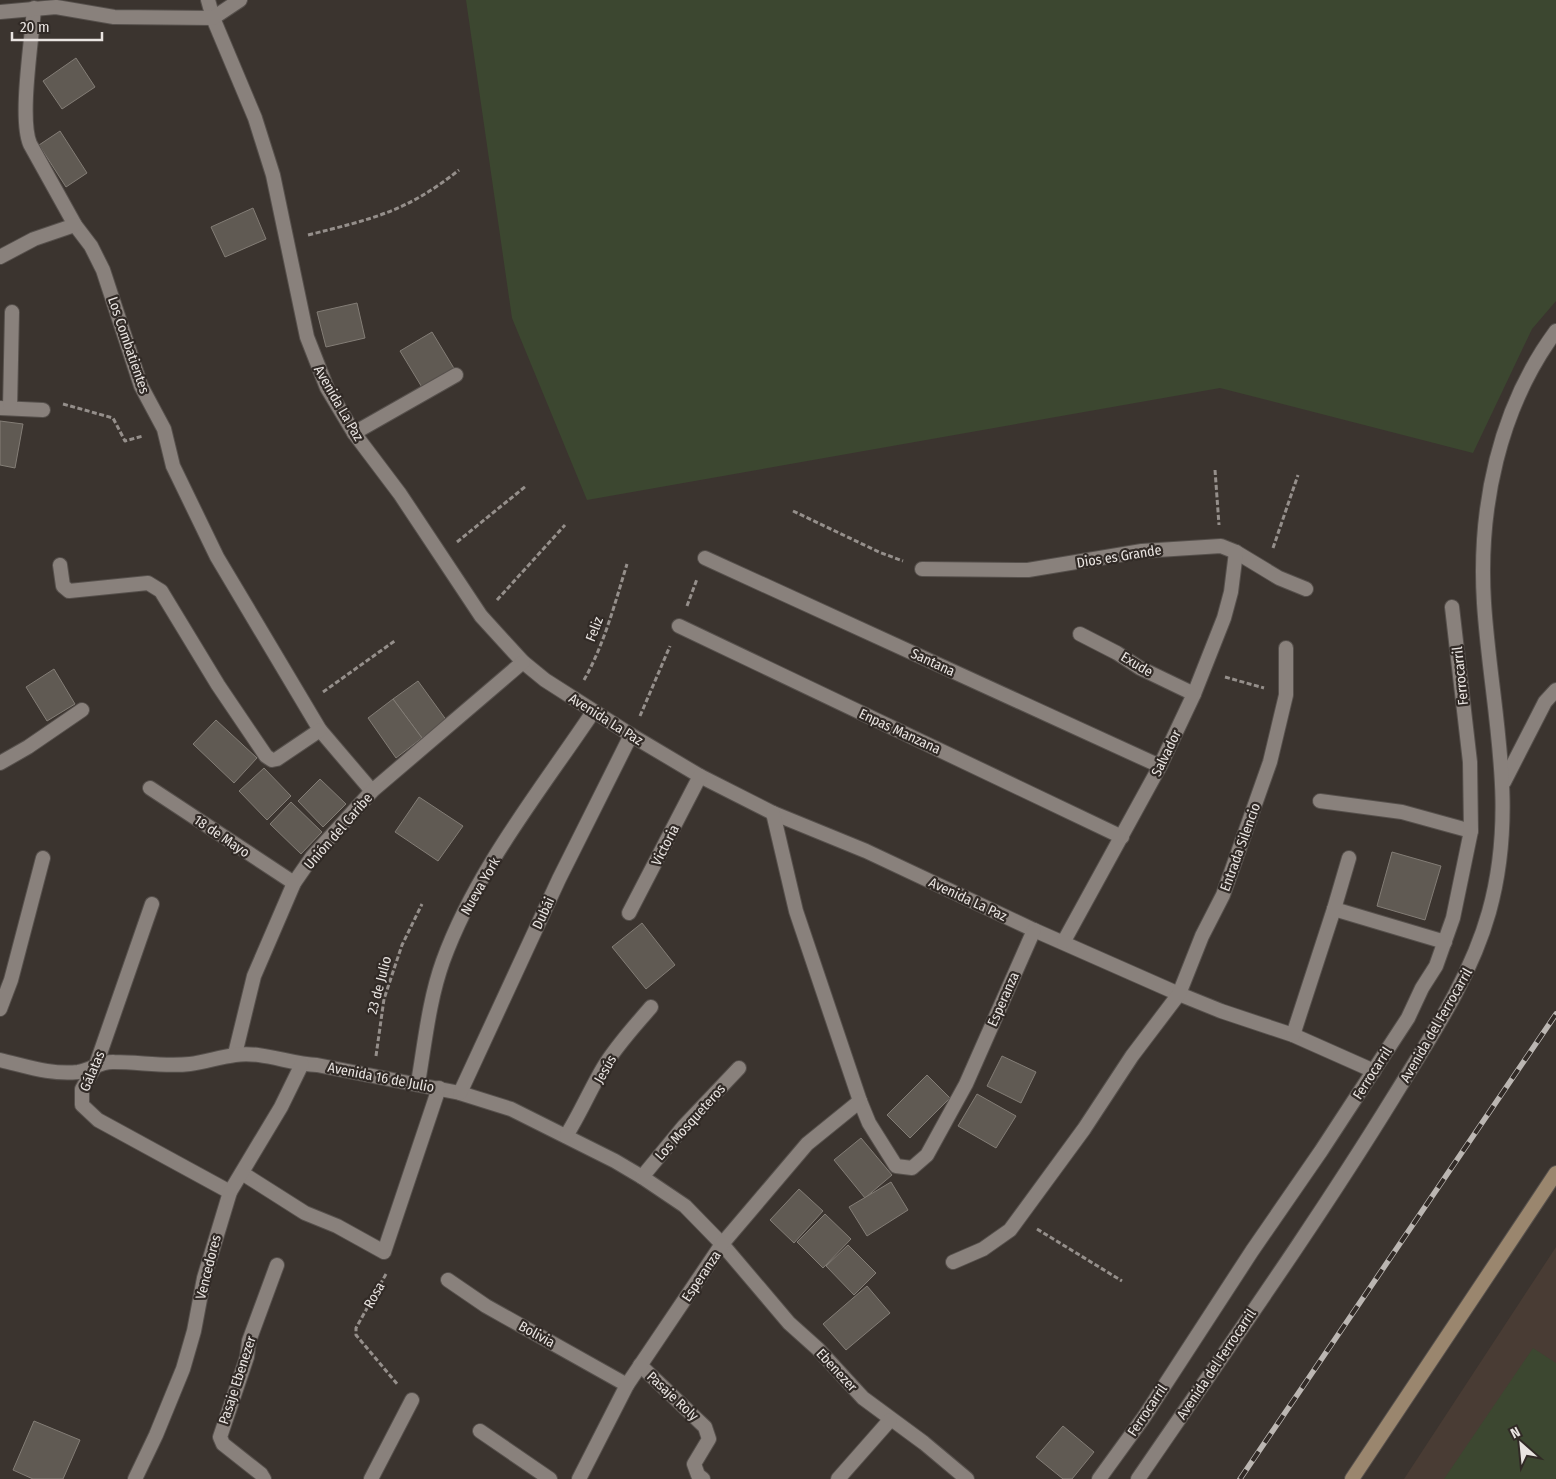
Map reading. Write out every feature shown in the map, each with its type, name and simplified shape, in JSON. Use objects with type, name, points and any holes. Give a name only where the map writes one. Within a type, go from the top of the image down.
[{"type":"main road","points":[[1352,1479],[1556,1173]]},
{"type":"street","name":"Avenida La Paz","points":[[208,0],[213,18],[261,137],[273,174],[307,337],[315,363],[327,388],[354,432],[400,494],[440,558],[481,616],[523,662],[593,712],[631,735],[700,776],[774,813],[866,851],[1034,930],[1179,994],[1229,1014],[1293,1035],[1374,1071]]},
{"type":"street","points":[[0,12],[41,5],[114,17],[213,18],[240,0]]},
{"type":"street","name":"Los Combatientes","points":[[41,5],[26,112],[26,135],[75,225],[91,246],[103,270],[140,386],[164,429],[173,466],[217,557],[320,730],[372,791]]},
{"type":"street","points":[[0,257],[34,239],[75,225]]},
{"type":"street","points":[[12,312],[5,408],[43,410]]},
{"type":"street","name":"Avenida del Ferrocarril","points":[[1138,1479],[1353,1163],[1454,999],[1471,964],[1489,915],[1496,884],[1504,809],[1503,783],[1484,602],[1482,565],[1486,515],[1504,431],[1517,399],[1556,331]]},
{"type":"street","points":[[354,432],[456,375]]},
{"type":"street","name":"Dios es Grande","points":[[922,569],[1028,570],[1142,551],[1176,547],[1220,546],[1236,552],[1264,570],[1306,589]]},
{"type":"street","name":"Salvador","points":[[1064,942],[1160,766],[1194,694],[1224,618],[1231,592],[1236,552]]},
{"type":"street","name":"Santana","points":[[705,558],[1160,766]]},
{"type":"street","points":[[60,565],[63,586],[69,591],[148,583],[161,591],[218,685],[266,756],[272,760],[277,759],[320,730]]},
{"type":"street","name":"Ferrocarril","points":[[1099,1479],[1144,1416],[1252,1251],[1374,1071],[1408,1018],[1422,988],[1436,966],[1445,942],[1462,880],[1471,832],[1470,762],[1452,607]]},
{"type":"street","name":"Enpas Manzana","points":[[679,626],[1122,837]]},
{"type":"street","name":"Exude","points":[[1080,634],[1117,653],[1140,668],[1194,694]]},
{"type":"street","name":"Entrada Silencio","points":[[953,1262],[975,1253],[1010,1230],[1043,1182],[1084,1129],[1132,1056],[1179,994],[1202,936],[1223,895],[1270,762],[1286,695],[1286,648]]},
{"type":"street","name":"Unión del Caribe","points":[[235,1054],[254,976],[294,883],[329,837],[372,791],[523,662]]},
{"type":"street","points":[[1503,783],[1546,702],[1556,690]]},
{"type":"street","points":[[0,763],[28,747],[82,710]]},
{"type":"street","name":"Nueva York","points":[[418,1083],[430,1006],[443,962],[460,920],[510,835],[593,712]]},
{"type":"street","name":"Dubái","points":[[460,1092],[559,879],[631,735]]},
{"type":"street","name":"Victoria","points":[[629,913],[700,776]]},
{"type":"street","name":"18 de Mayo","points":[[150,788],[294,883]]},
{"type":"street","points":[[1320,801],[1402,812],[1471,832]]},
{"type":"street","name":"Esperanza","points":[[774,813],[796,911],[860,1101],[868,1123],[896,1166],[912,1168],[927,1155],[966,1084],[1034,930]]},
{"type":"street","points":[[0,1009],[10,980],[43,858]]},
{"type":"street","points":[[1293,1035],[1349,858]]},
{"type":"street","name":"Gálatas","points":[[152,904],[96,1065],[82,1089],[82,1105],[98,1120],[230,1192]]},
{"type":"street","points":[[1334,909],[1445,942]]},
{"type":"street","name":"Jesús","points":[[566,1136],[586,1103],[603,1068],[623,1039],[651,1007]]},
{"type":"street","name":"Avenida 16 de Julio","points":[[0,1060],[61,1073],[81,1071],[113,1061],[162,1066],[190,1064],[235,1054],[257,1054],[302,1064],[317,1065],[460,1092],[511,1109],[642,1177],[685,1206],[722,1244]]},
{"type":"street","name":"Vencedores","points":[[135,1479],[156,1435],[182,1369],[194,1331],[206,1270],[230,1192],[280,1107],[302,1064]]},
{"type":"street","name":"Los Mosqueteros","points":[[642,1177],[684,1126],[740,1068]]},
{"type":"street","points":[[242,1173],[306,1213],[337,1226],[384,1252],[439,1088]]},
{"type":"street","name":"Esperanza","points":[[579,1479],[627,1385],[722,1244],[800,1150],[860,1101]]},
{"type":"street","name":"Ebenezer","points":[[722,1244],[789,1323],[818,1349],[863,1398],[890,1420],[924,1443],[967,1479]]},
{"type":"street","name":"Pasaje Ebenezer","points":[[264,1479],[261,1474],[224,1444],[220,1437],[247,1357],[249,1341],[278,1265]]},
{"type":"street","name":"Bolivia","points":[[448,1280],[486,1306],[627,1385]]},
{"type":"street","name":"Pasaje Roly","points":[[640,1366],[705,1427],[709,1439],[694,1464],[698,1475],[703,1479]]},
{"type":"street","points":[[371,1479],[412,1400]]},
{"type":"street","points":[[838,1479],[890,1420]]},
{"type":"street","points":[[480,1431],[550,1479]]},
{"type":"path","points":[[288,239],[388,213],[419,198],[459,170]]},
{"type":"path","points":[[43,410],[65,403],[110,416],[114,418],[124,441],[164,429]]},
{"type":"path","points":[[1215,470],[1220,546]]},
{"type":"path","points":[[1264,570],[1276,543],[1298,475]]},
{"type":"path","points":[[440,558],[526,486]]},
{"type":"path","points":[[793,511],[880,552],[922,569]]},
{"type":"path","points":[[481,616],[509,588],[564,525]]},
{"type":"path","name":"Feliz","points":[[574,698],[593,662],[615,605],[627,564]]},
{"type":"path","points":[[304,705],[396,640]]},
{"type":"path","points":[[1202,671],[1286,695]]},
{"type":"path","name":"23 de Julio","points":[[373,1076],[384,998],[402,944],[422,904]]},
{"type":"path","points":[[1020,1217],[1122,1281]]},
{"type":"path","name":"Rosa","points":[[384,1252],[388,1266],[386,1275],[356,1328],[356,1335],[412,1400]]},
{"type":"shaded area","points":[[1556,1247],[1556,1479],[1404,1479]]},
{"type":"green space","points":[[466,0],[1556,0],[1556,301],[1532,329],[1473,453],[1220,388],[587,500],[512,318]]},
{"type":"green space","points":[[1533,1348],[1556,1363],[1556,1479],[1444,1479]]},
{"type":"building","points":[[76,58],[95,87],[62,109],[43,81]]},
{"type":"building","points":[[60,131],[87,173],[66,187],[39,145]]},
{"type":"building","points":[[253,208],[266,239],[225,257],[211,227]]},
{"type":"building","points":[[357,303],[365,338],[326,347],[317,312]]},
{"type":"building","points":[[432,332],[455,370],[423,389],[400,351]]},
{"type":"building","points":[[0,421],[23,424],[15,468],[0,465]]},
{"type":"building","points":[[54,669],[75,704],[47,721],[26,687]]},
{"type":"building","points":[[418,681],[447,721],[422,738],[393,699]]},
{"type":"building","points":[[393,699],[422,738],[396,758],[368,718]]},
{"type":"building","points":[[216,720],[257,758],[234,783],[193,744]]},
{"type":"building","points":[[264,768],[291,796],[267,820],[239,791]]},
{"type":"building","points":[[320,779],[346,804],[323,827],[298,801]]},
{"type":"building","points":[[419,797],[463,826],[438,861],[395,832]]},
{"type":"building","points":[[291,802],[322,832],[301,854],[270,824]]},
{"type":"building","points":[[1392,852],[1441,866],[1425,920],[1377,906]]},
{"type":"building","points":[[642,923],[675,965],[646,989],[612,947]]},
{"type":"building","points":[[1002,1056],[1036,1072],[1021,1103],[987,1086]]},
{"type":"building","points":[[927,1075],[950,1098],[910,1138],[887,1115]]},
{"type":"building","points":[[977,1094],[1016,1116],[996,1148],[958,1126]]},
{"type":"building","points":[[861,1138],[892,1175],[865,1198],[834,1160]]},
{"type":"building","points":[[891,1182],[908,1210],[867,1236],[849,1207]]},
{"type":"building","points":[[799,1189],[823,1211],[794,1243],[770,1220]]},
{"type":"building","points":[[825,1214],[851,1239],[823,1268],[797,1242]]},
{"type":"building","points":[[848,1245],[876,1273],[854,1295],[826,1266]]},
{"type":"building","points":[[867,1286],[890,1313],[846,1350],[823,1324]]},
{"type":"building","points":[[34,1421],[80,1440],[63,1479],[33,1479],[13,1470]]},
{"type":"building","points":[[1063,1426],[1094,1452],[1072,1479],[1063,1479],[1036,1457]]},
{"type":"railway","points":[[1240,1479],[1556,1014]]}]
